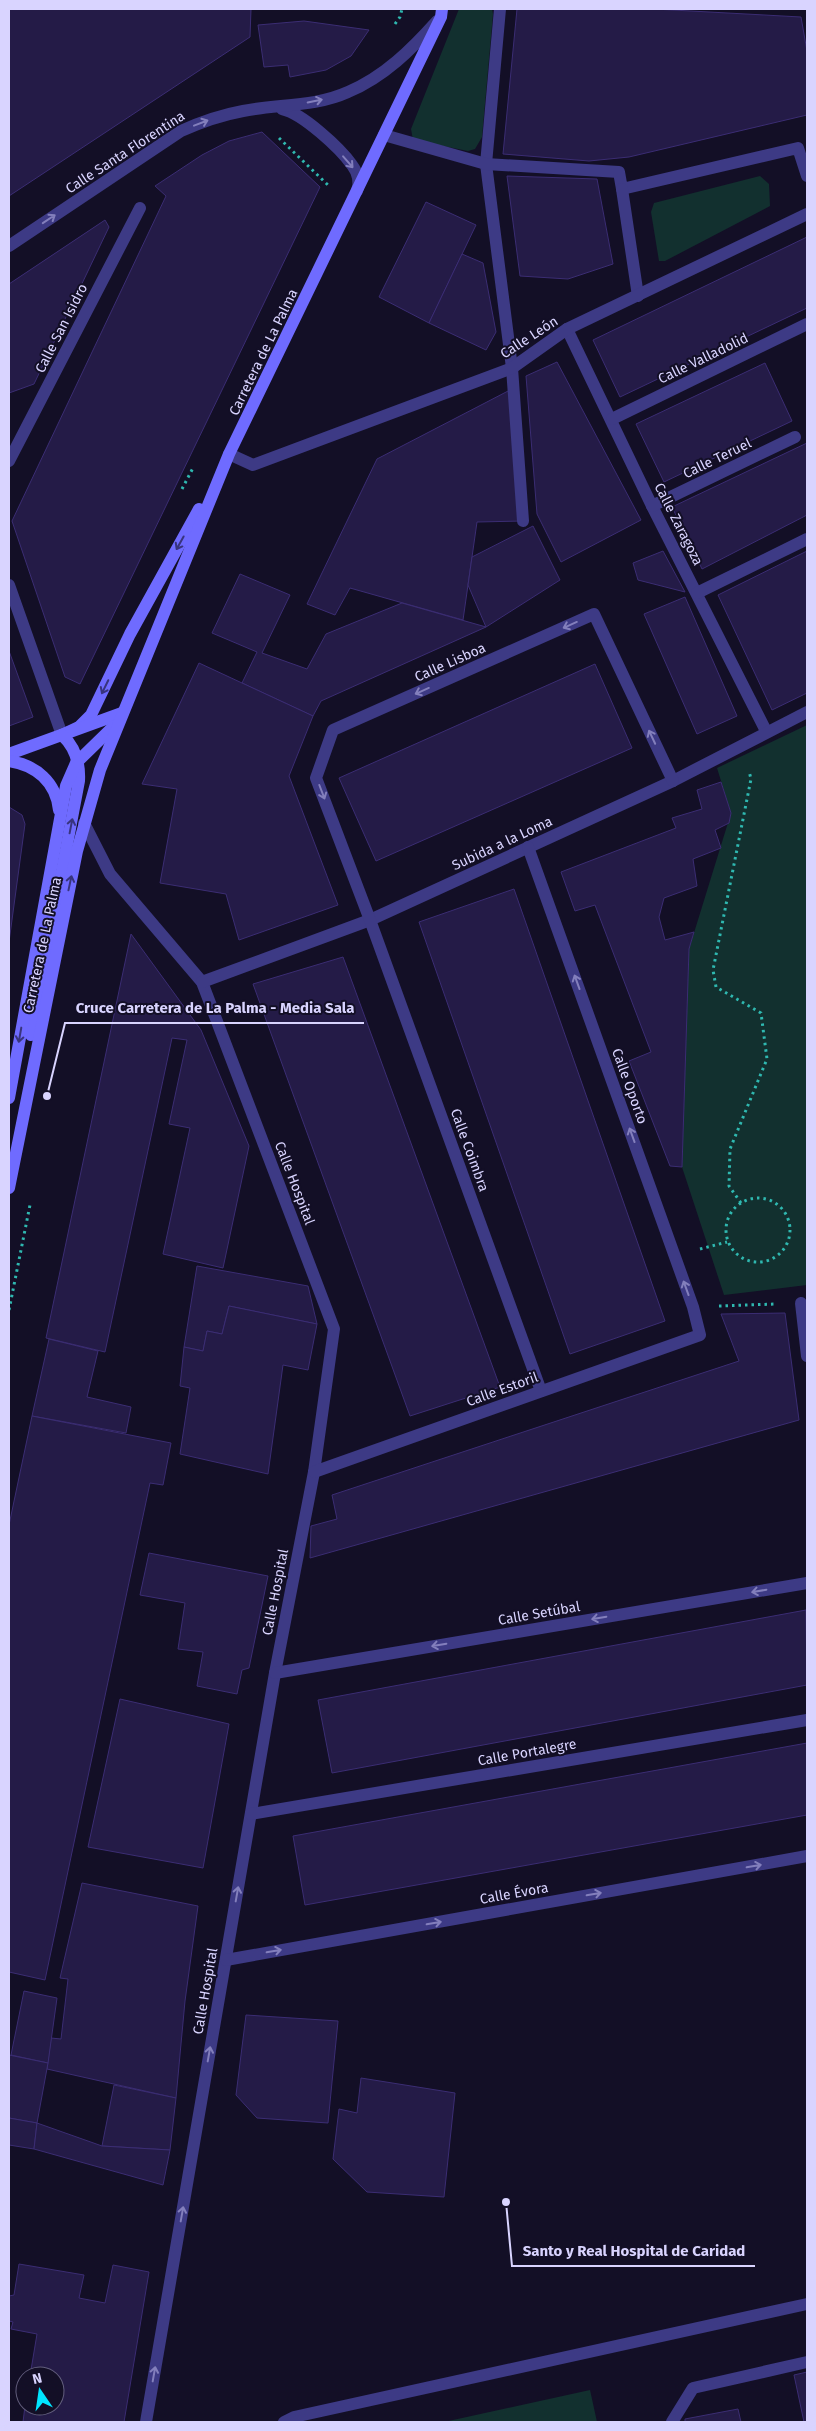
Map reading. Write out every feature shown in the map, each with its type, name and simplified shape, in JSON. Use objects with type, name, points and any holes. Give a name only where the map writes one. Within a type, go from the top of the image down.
[{"type":"main road","name":"Carretera de La Palma","points":[[9,1188],[84,823],[100,770],[230,454],[441,13]]},
{"type":"main road","points":[[62,735],[79,727],[91,715],[130,634],[230,454]]},
{"type":"main road","name":"Carretera de La Palma","points":[[9,1098],[66,786],[78,760],[108,733],[122,713]]},
{"type":"main road","points":[[9,754],[122,713]]},
{"type":"main road","points":[[9,1149],[80,781],[78,760],[72,747],[62,735]]},
{"type":"main road","points":[[9,761],[32,767],[44,777],[58,802],[58,826]]},
{"type":"street","points":[[500,9],[486,164],[512,368],[522,521]]},
{"type":"street","name":"Calle Santa Florentina","points":[[9,246],[181,131],[227,114],[324,100],[348,93],[370,81],[408,51],[441,13]]},
{"type":"street","name":"Calle Santa Florentina","points":[[267,108],[293,112],[307,120],[352,165],[359,181],[357,191]]},
{"type":"street","points":[[384,135],[486,164],[619,172],[638,296]]},
{"type":"street","points":[[622,189],[798,148],[807,176]]},
{"type":"street","name":"Calle San Isidro","points":[[9,461],[140,208]]},
{"type":"street","name":"Calle León","points":[[230,454],[253,465],[512,368],[568,329],[807,214]]},
{"type":"street","name":"Calle Valladolid","points":[[612,419],[807,324]]},
{"type":"street","name":"Calle Zaragoza","points":[[568,329],[652,506],[766,731]]},
{"type":"street","name":"Calle Teruel","points":[[652,506],[795,437]]},
{"type":"street","points":[[697,593],[807,538]]},
{"type":"street","points":[[9,585],[62,735]]},
{"type":"street","name":"Calle Lisboa","points":[[370,920],[316,778],[333,730],[594,614],[673,782]]},
{"type":"street","name":"Subida a la Loma","points":[[202,982],[370,920],[673,782],[766,731],[807,712]]},
{"type":"street","name":"Calle Hospital","points":[[84,823],[110,874],[202,982],[334,1329],[314,1472],[275,1673],[146,2422]]},
{"type":"street","name":"Calle Oporto","points":[[528,847],[693,1307],[700,1335]]},
{"type":"street","name":"Calle Coimbra","points":[[370,920],[541,1391]]},
{"type":"street","points":[[801,1303],[807,1356]]},
{"type":"street","name":"Calle Estoril","points":[[314,1472],[700,1335]]},
{"type":"street","name":"Calle Setúbal","points":[[275,1673],[807,1583]]},
{"type":"street","name":"Calle Portalegre","points":[[251,1814],[807,1720]]},
{"type":"street","name":"Calle Évora","points":[[226,1960],[807,1856]]},
{"type":"street","points":[[284,2422],[294,2417],[807,2304]]},
{"type":"street","points":[[672,2422],[693,2388],[807,2362]]},
{"type":"path","points":[[277,136],[329,186]]},
{"type":"path","points":[[741,1203],[729,1186],[730,1149],[767,1059],[761,1013],[716,987],[713,970],[751,779],[742,744]]},
{"type":"path","points":[[762,1198],[781,1207],[788,1216],[790,1238],[778,1256],[759,1263],[747,1261],[733,1251],[727,1242],[727,1220],[732,1210],[741,1203],[751,1199],[762,1198]]},
{"type":"path","points":[[9,1310],[30,1203]]},
{"type":"path","points":[[693,1307],[801,1303]]},
{"type":"green space","points":[[459,9],[492,9],[493,14],[482,137],[475,149],[468,151],[413,140],[411,129]]},
{"type":"green space","points":[[760,176],[769,184],[770,206],[665,261],[659,261],[651,212],[654,203]]},
{"type":"green space","points":[[807,725],[807,1285],[724,1295],[682,1167],[689,949],[731,813],[717,768]]},
{"type":"green space","points":[[590,2390],[597,2422],[444,2422]]},
{"type":"building","points":[[9,9],[251,9],[250,37],[9,196]]},
{"type":"building","points":[[517,9],[654,9],[801,17],[807,51],[807,115],[629,157],[589,161],[503,154]]},
{"type":"building","points":[[304,21],[369,30],[351,56],[326,70],[290,77],[288,65],[264,67],[258,25]]},
{"type":"building","points":[[262,132],[320,187],[80,684],[65,677],[12,521],[166,196],[155,186],[202,155],[229,141]]},
{"type":"building","points":[[507,176],[597,179],[613,264],[568,279],[520,276]]},
{"type":"building","points":[[426,202],[476,225],[429,323],[379,297]]},
{"type":"building","points":[[105,220],[109,227],[34,384],[9,393],[9,284]]},
{"type":"building","points":[[807,237],[807,308],[620,397],[593,340]]},
{"type":"building","points":[[462,254],[483,263],[496,332],[486,350],[429,323]]},
{"type":"building","points":[[557,362],[641,520],[561,562],[537,514],[526,376]]},
{"type":"building","points":[[765,363],[792,421],[664,482],[636,424]]},
{"type":"building","points":[[510,390],[523,521],[477,522],[463,620],[350,588],[335,615],[307,604],[377,459]]},
{"type":"building","points":[[807,443],[807,515],[702,569],[672,507]]},
{"type":"building","points":[[533,526],[560,580],[486,627],[468,585],[472,557]]},
{"type":"building","points":[[663,551],[685,592],[638,580],[633,563]]},
{"type":"building","points":[[807,551],[807,693],[772,710],[718,595]]},
{"type":"building","points":[[240,574],[290,595],[262,653],[307,669],[326,634],[402,603],[486,627],[321,701],[313,716],[242,683],[257,652],[212,633]]},
{"type":"building","points":[[685,597],[737,716],[697,734],[644,614]]},
{"type":"building","points":[[9,651],[33,717],[9,726]]},
{"type":"building","points":[[199,663],[313,716],[289,776],[338,905],[239,940],[226,894],[160,883],[177,789],[142,784]]},
{"type":"building","points":[[595,664],[632,748],[376,861],[339,778]]},
{"type":"building","points":[[721,782],[731,813],[729,823],[715,830],[721,848],[693,859],[697,886],[664,898],[659,917],[665,940],[694,932],[689,949],[682,1167],[670,1166],[629,1061],[651,1052],[595,905],[575,911],[561,872],[676,828],[672,818],[702,809],[697,790]]},
{"type":"building","points":[[9,807],[22,815],[25,824],[9,942]]},
{"type":"building","points":[[514,889],[665,1321],[570,1354],[419,922]]},
{"type":"building","points":[[131,934],[201,1030],[249,1146],[223,1268],[163,1254],[190,1128],[169,1124],[187,1040],[172,1038],[105,1352],[46,1338]]},
{"type":"building","points":[[343,957],[500,1387],[410,1416],[253,984]]},
{"type":"building","points":[[197,1266],[308,1286],[317,1324],[229,1306],[222,1334],[207,1331],[203,1351],[184,1347]]},
{"type":"building","points":[[229,1306],[317,1324],[308,1370],[283,1365],[268,1474],[180,1454],[190,1388],[180,1386],[184,1347],[203,1351],[207,1331],[222,1334]]},
{"type":"building","points":[[785,1313],[799,1420],[310,1558],[311,1526],[337,1519],[332,1495],[739,1361],[721,1314]]},
{"type":"building","points":[[49,1339],[98,1351],[87,1397],[131,1407],[126,1433],[32,1416]]},
{"type":"building","points":[[32,1416],[171,1443],[163,1485],[150,1483],[45,1980],[9,1972],[9,1525]]},
{"type":"building","points":[[149,1553],[268,1576],[249,1668],[242,1670],[237,1694],[197,1686],[203,1652],[178,1649],[185,1603],[140,1595]]},
{"type":"building","points":[[806,1610],[807,1685],[332,1773],[318,1700]]},
{"type":"building","points":[[120,1699],[229,1724],[203,1868],[88,1847]]},
{"type":"building","points":[[807,1743],[807,1815],[305,1905],[293,1836]]},
{"type":"building","points":[[82,1883],[198,1906],[185,2001],[176,2098],[47,2069],[51,2038],[61,2039],[68,1979],[60,1978]]},
{"type":"building","points":[[24,1991],[57,1998],[48,2063],[11,2055]]},
{"type":"building","points":[[246,2015],[338,2021],[328,2123],[257,2118],[236,2095]]},
{"type":"building","points":[[9,2055],[48,2063],[37,2123],[9,2118]]},
{"type":"building","points":[[361,2078],[455,2093],[444,2197],[367,2192],[333,2159],[339,2109],[357,2113]]},
{"type":"building","points":[[114,2085],[176,2098],[170,2150],[102,2146]]},
{"type":"building","points":[[9,2118],[37,2123],[34,2149],[9,2145]]},
{"type":"building","points":[[37,2123],[102,2146],[170,2150],[163,2185],[34,2149]]},
{"type":"building","points":[[19,2264],[84,2275],[79,2298],[105,2303],[113,2265],[149,2272],[124,2422],[23,2422],[24,2416],[65,2416],[65,2366],[32,2366],[37,2334],[11,2329],[13,2322],[9,2321],[9,2296],[14,2295]]},
{"type":"building","points":[[807,2372],[807,2422],[804,2422],[794,2375]]},
{"type":"building","points":[[738,2409],[741,2422],[685,2422],[685,2419]]},
{"type":"place","name":"Cruce Carretera de La Palma - Media Sala","points":[[47,1096]]},
{"type":"place","name":"Santo y Real Hospital de Caridad","points":[[506,2202]]}]
